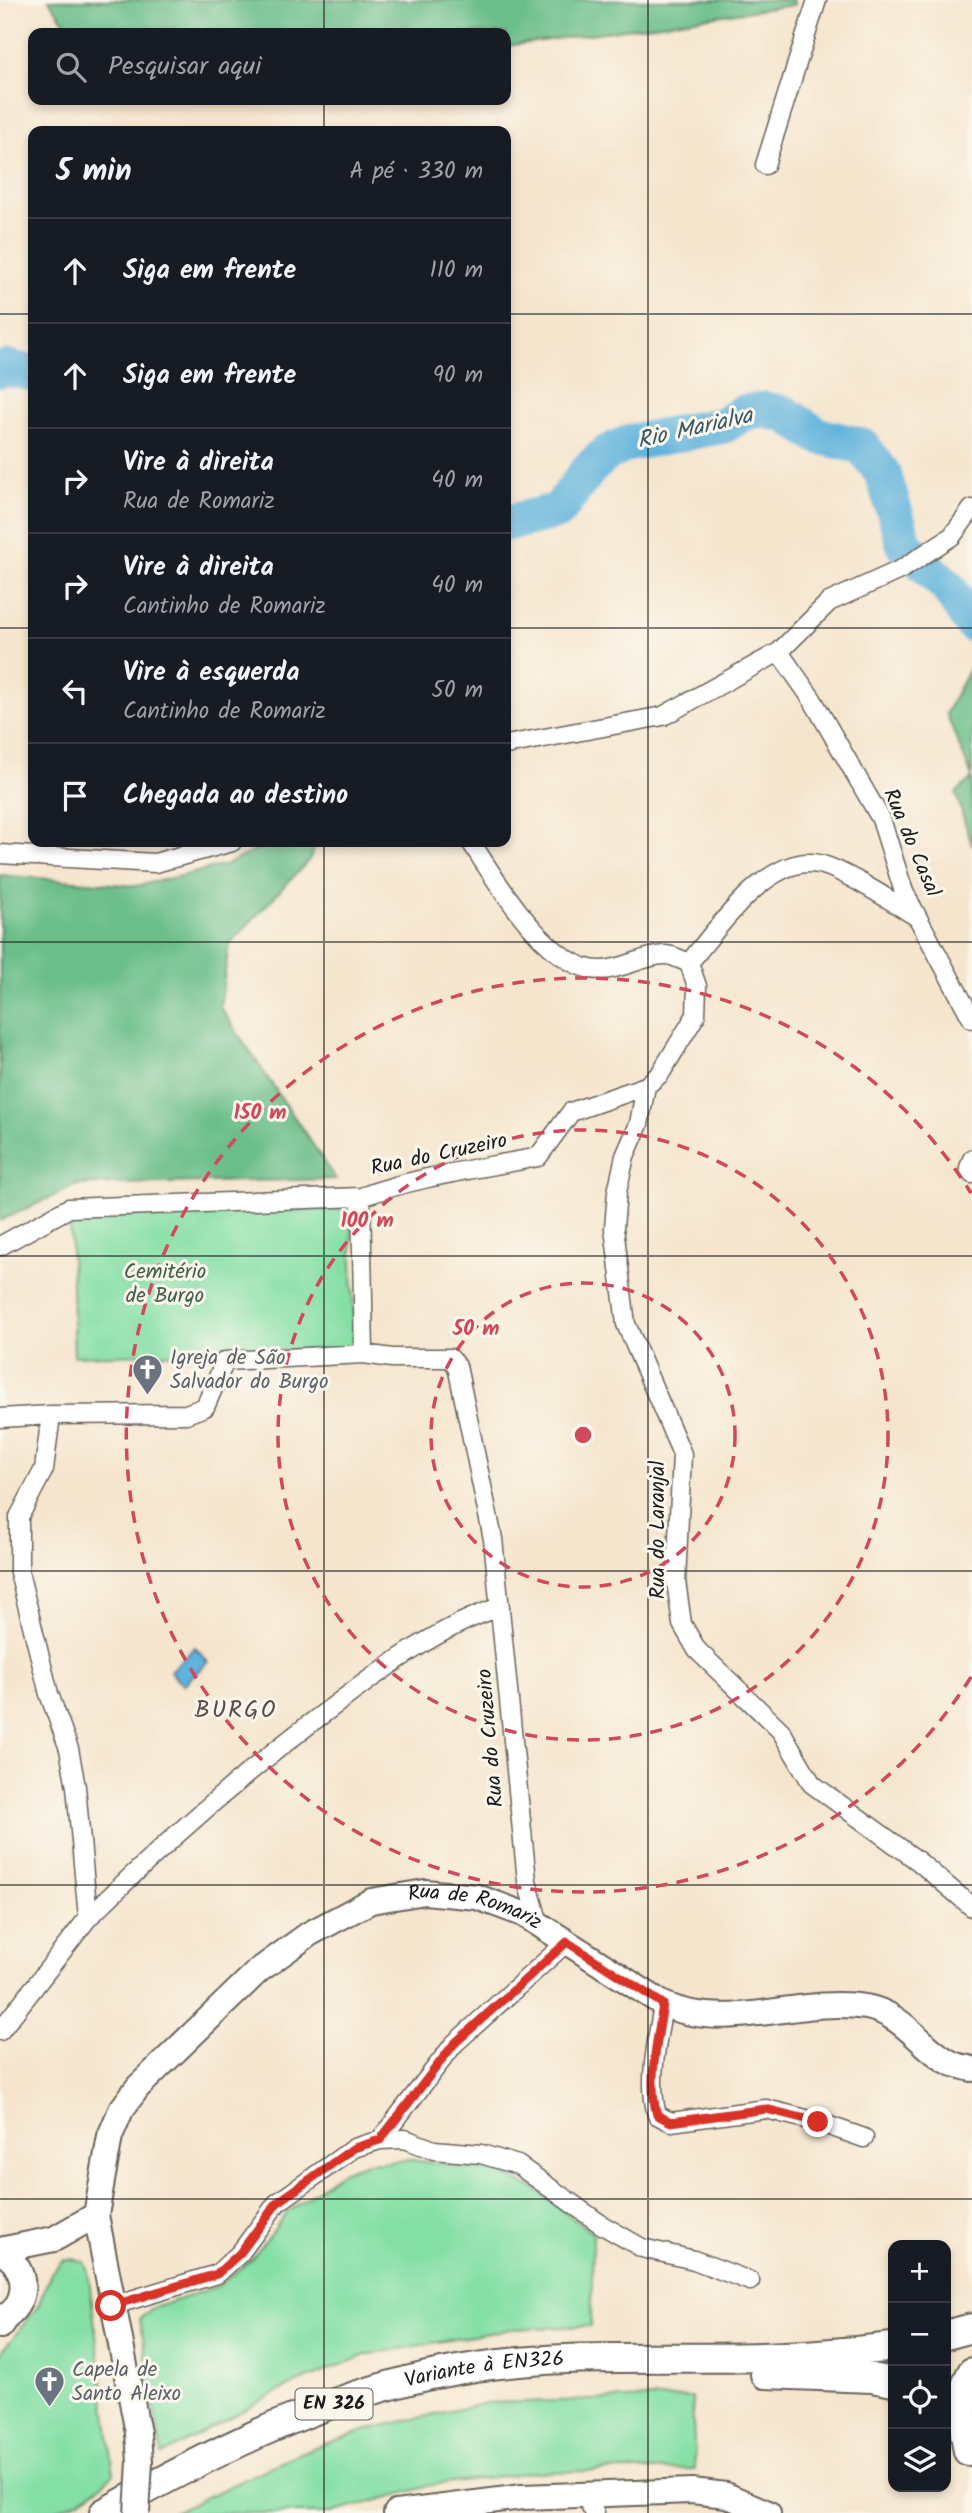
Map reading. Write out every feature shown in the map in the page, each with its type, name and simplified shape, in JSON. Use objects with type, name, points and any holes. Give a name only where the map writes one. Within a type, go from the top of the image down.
[{"type":"main road","name":"Rua de Romariz","points":[[111,2511],[140,2462],[138,2433],[111,2306],[96,2215],[110,2136],[121,2110],[138,2087],[258,1971],[309,1934],[370,1901],[425,1892],[477,1897],[523,1914],[663,2004],[685,2014],[715,2017],[832,2006],[868,2007],[906,2025],[950,2062],[972,2069]]},
{"type":"main road","points":[[0,2251],[54,2239],[96,2215]]},
{"type":"main road","points":[[1,2320],[19,2303],[23,2283],[54,2239]]},
{"type":"main road","points":[[0,2251],[15,2263],[23,2283]]},
{"type":"main road","points":[[951,2334],[972,2328]]},
{"type":"main road","name":"Variante à EN326","points":[[111,2511],[259,2432],[369,2390],[475,2367],[570,2358],[760,2357],[888,2347]]},
{"type":"main road","points":[[570,2358],[700,2371],[832,2376],[888,2382]]},
{"type":"main road","points":[[970,2455],[962,2416],[963,2393],[972,2372]]},
{"type":"main road","points":[[951,2427],[970,2455]]},
{"type":"main road","points":[[396,2513],[509,2498],[589,2503],[692,2491],[726,2495],[768,2513]]},
{"type":"street","points":[[765,165],[817,0]]},
{"type":"street","points":[[511,744],[663,716],[779,652],[829,602],[902,569],[952,536],[972,509]]},
{"type":"street","name":"Rua do Casal","points":[[779,652],[811,699],[881,819],[904,891],[972,1019]]},
{"type":"street","points":[[0,854],[155,863],[214,847]]},
{"type":"street","points":[[474,847],[505,894],[536,930],[562,956],[580,968],[602,970],[666,954],[689,963],[749,893],[783,868],[798,862],[820,864],[917,917]]},
{"type":"street","name":"Rua do Cruzeiro","points":[[539,1924],[527,1881],[493,1539],[457,1366],[450,1358],[392,1358],[364,1354],[361,1197],[393,1185],[538,1157],[571,1112],[646,1086],[660,1074],[696,1015],[697,986],[689,963]]},
{"type":"street","name":"Rua do Laranjal","points":[[646,1086],[639,1124],[625,1156],[617,1192],[614,1228],[626,1324],[682,1454],[676,1581],[682,1624],[696,1650],[781,1731],[812,1784],[918,1861],[972,1906]]},
{"type":"street","points":[[972,1159],[968,1168],[972,1174]]},
{"type":"street","points":[[0,1246],[69,1208],[361,1197]]},
{"type":"street","points":[[0,1419],[51,1415],[186,1414],[205,1407],[225,1361],[364,1354]]},
{"type":"street","points":[[51,1415],[44,1469],[19,1517],[19,1572],[49,1694],[69,1749],[76,1787],[88,1918]]},
{"type":"street","points":[[0,2031],[88,1918],[207,1804],[262,1758],[370,1679],[421,1645],[476,1615],[500,1607]]},
{"type":"street","points":[[380,2140],[454,2044],[567,1942]]},
{"type":"street","points":[[663,2004],[653,2073],[652,2098],[657,2115],[671,2122],[766,2109],[818,2122],[864,2138]]},
{"type":"street","points":[[111,2306],[217,2274],[240,2253],[277,2203],[354,2148],[380,2140],[405,2139],[434,2150],[481,2154],[518,2165],[602,2225],[642,2248],[694,2260],[750,2281]]},
{"type":"green space","points":[[49,0],[794,0],[794,5],[511,45],[511,28],[69,28]]},
{"type":"green space","points":[[972,663],[972,777],[946,713]]},
{"type":"green space","points":[[972,778],[972,846],[956,793]]},
{"type":"green space","points":[[261,847],[315,847],[310,859],[229,945],[220,1007],[336,1179],[77,1185],[0,1221],[0,875],[137,886],[226,865]]},
{"type":"green space","name":"Cemitério de Burgo","points":[[351,1209],[354,1349],[74,1356],[70,1216]]},
{"type":"green space","points":[[411,2160],[496,2171],[537,2190],[593,2234],[591,2326],[511,2329],[366,2355],[285,2388],[162,2455],[140,2319],[151,2309],[218,2286],[250,2260],[287,2213],[341,2172],[367,2163]]},
{"type":"green space","points":[[74,2259],[84,2262],[88,2272],[114,2474],[87,2496],[62,2508],[0,2513],[0,2354],[38,2306],[51,2273],[62,2261]]},
{"type":"green space","points":[[692,2397],[695,2469],[534,2472],[437,2484],[331,2513],[172,2513],[309,2449],[373,2428],[486,2403]]},
{"type":"water","points":[[195,1647],[208,1662],[183,1685],[170,1671]]},
{"type":"waterway","name":"Rio Marialva","points":[[0,370],[6,368],[28,372]]},
{"type":"waterway","name":"Rio Marialva","points":[[511,522],[558,511],[590,468],[607,453],[629,443],[724,425],[743,413],[765,410],[785,414],[819,436],[862,446],[883,474],[905,546],[947,586],[972,624]]},
{"type":"place","name":"Igreja de São Salvador do Burgo","points":[[147,1397]]},
{"type":"place","name":"Capela de Santo Aleixo","points":[[49,2409]]},
{"type":"district","name":"BURGO","points":[[236,1710]]},
{"type":"route","points":[[111,2306],[217,2274],[240,2253],[277,2203],[354,2148],[380,2140],[454,2044],[567,1942],[663,2004],[653,2073],[652,2098],[657,2115],[671,2122],[766,2109],[818,2122]]}]
